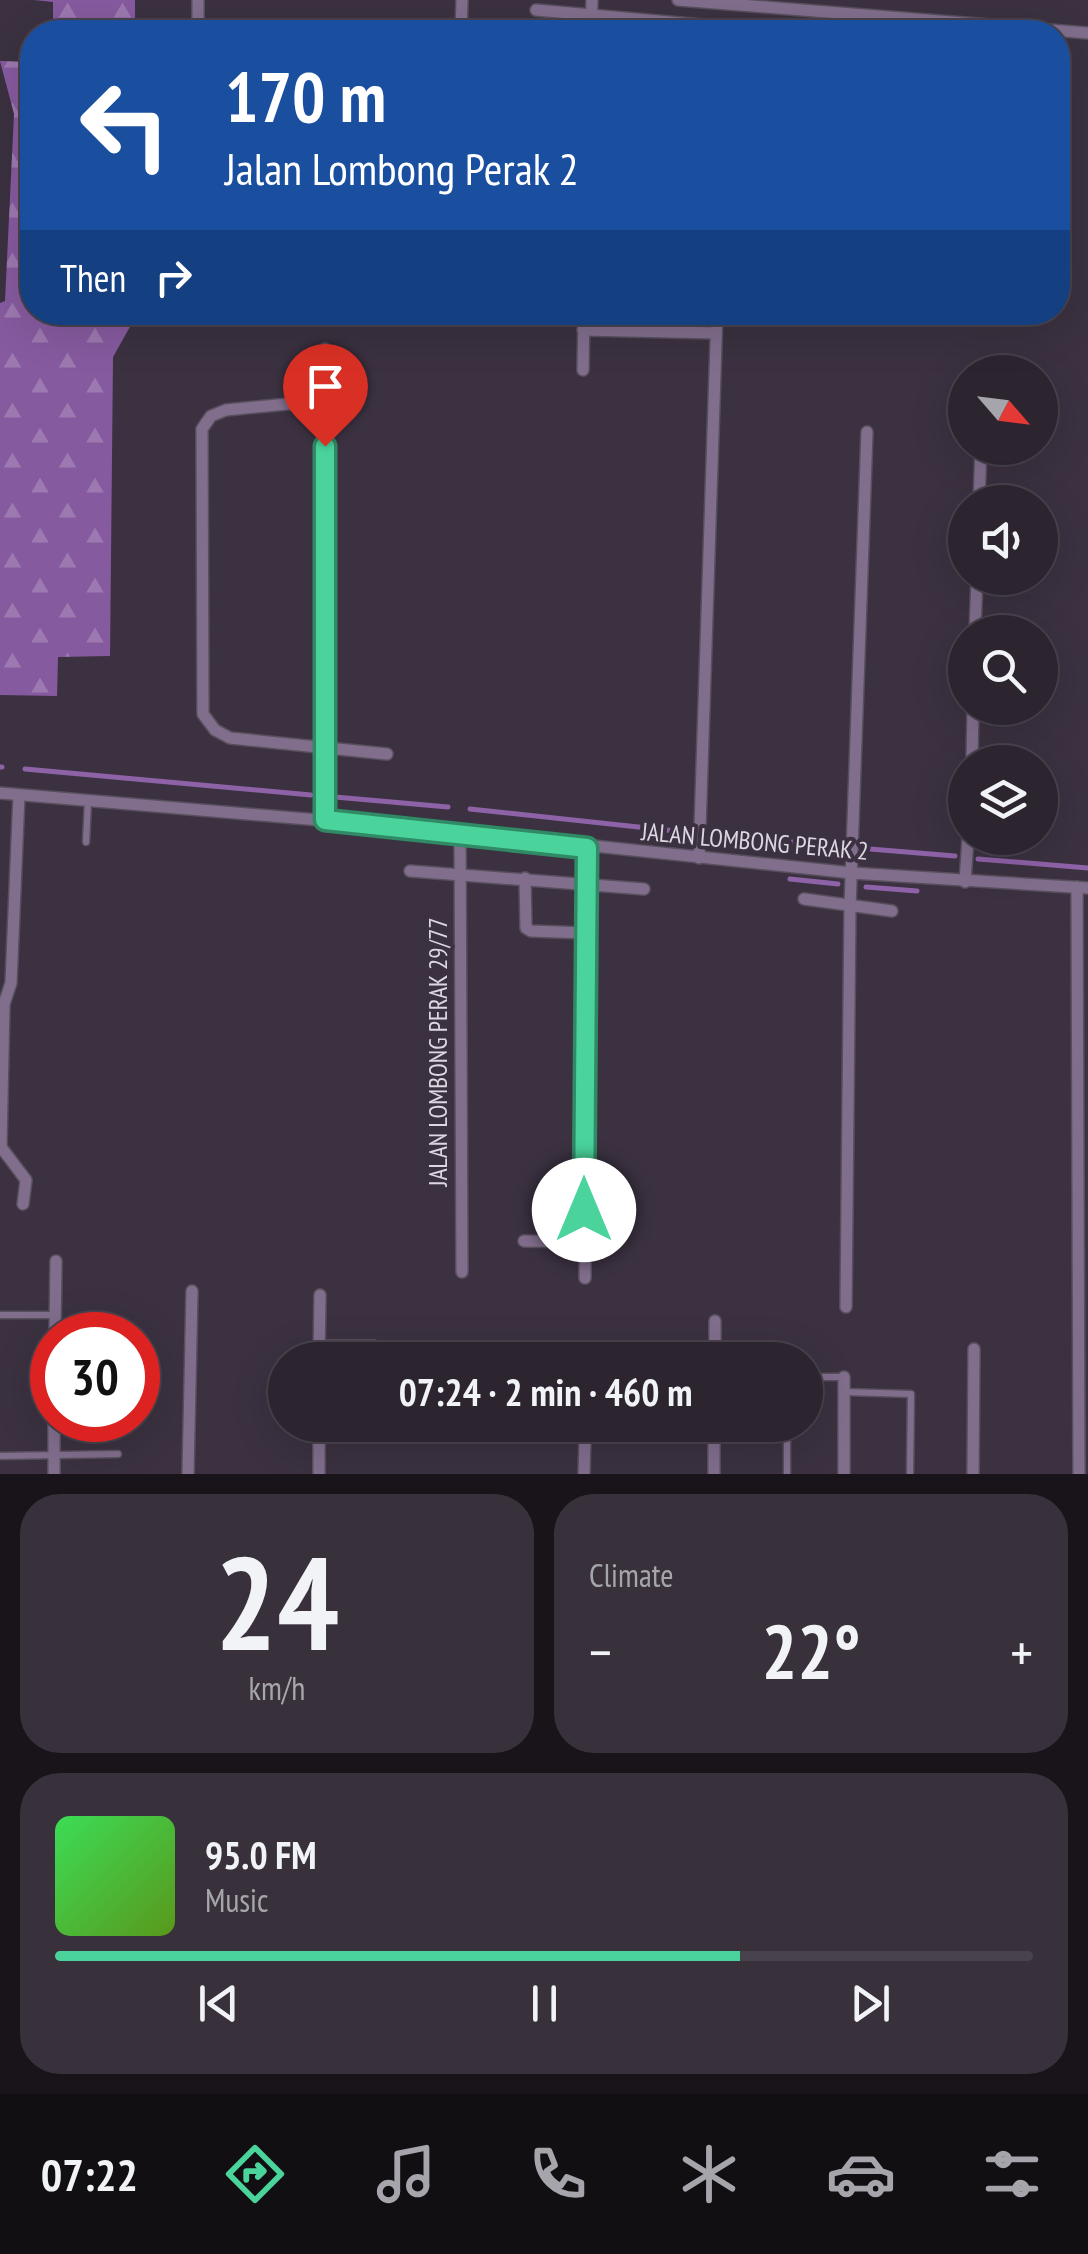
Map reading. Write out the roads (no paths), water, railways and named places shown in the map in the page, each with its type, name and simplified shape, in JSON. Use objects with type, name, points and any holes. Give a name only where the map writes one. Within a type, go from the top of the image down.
[{"type":"street","points":[[592,0],[592,20]]},
{"type":"street","points":[[678,0],[926,20]]},
{"type":"street","points":[[536,10],[635,20]]},
{"type":"street","points":[[583,325],[583,370]]},
{"type":"street","points":[[698,858],[716,325]]},
{"type":"street","points":[[583,330],[716,333]]},
{"type":"street","points":[[324,349],[325,820]]},
{"type":"street","points":[[325,408],[308,402],[226,410],[211,416],[202,429],[203,714],[215,730],[230,738],[388,754]]},
{"type":"street","points":[[846,1307],[850,907],[868,432]]},
{"type":"street","name":"JALAN LOMBONG PERAK 2","points":[[0,793],[460,832],[852,873],[1082,888]]},
{"type":"street","points":[[18,795],[11,984],[4,1004],[1,1147],[26,1180],[23,1204]]},
{"type":"street","name":"JALAN LOMBONG PERAK 29/77","points":[[460,832],[462,1272]]},
{"type":"street","points":[[585,1278],[587,848]]},
{"type":"street","points":[[965,882],[967,855]]},
{"type":"street","points":[[410,870],[644,888]]},
{"type":"street","points":[[526,878],[526,928],[585,933]]},
{"type":"street","points":[[1079,1474],[1083,1364],[1082,888]]},
{"type":"street","points":[[804,900],[892,912]]},
{"type":"street","points":[[524,1240],[584,1242]]},
{"type":"street","points":[[56,1262],[56,1312]]},
{"type":"street","points":[[188,1474],[192,1290]]},
{"type":"street","points":[[320,1295],[320,1342]]},
{"type":"street","points":[[715,1321],[715,1342]]},
{"type":"street","points":[[973,1474],[974,1350]]},
{"type":"street","points":[[844,1377],[844,1474]]},
{"type":"street","points":[[54,1442],[54,1474]]},
{"type":"street","points":[[319,1442],[319,1474]]},
{"type":"street","points":[[584,1442],[584,1474]]},
{"type":"street","points":[[714,1442],[714,1474]]},
{"type":"lane","points":[[86,842],[88,800]]},
{"type":"lane","points":[[0,1315],[30,1315]]},
{"type":"lane","points":[[823,1376],[844,1377]]},
{"type":"lane","points":[[844,1392],[911,1394],[910,1474]]},
{"type":"lane","points":[[788,1442],[788,1474]]},
{"type":"lane","points":[[0,1456],[118,1454]]},
{"type":"waterway","points":[[25,769],[311,795]]},
{"type":"waterway","points":[[335,797],[448,807]]},
{"type":"waterway","points":[[470,809],[685,832]]},
{"type":"waterway","points":[[715,835],[846,847]]},
{"type":"waterway","points":[[870,849],[955,856]]},
{"type":"waterway","points":[[978,859],[1088,868]]},
{"type":"waterway","points":[[790,879],[838,884]]},
{"type":"waterway","points":[[866,887],[917,891]]}]
